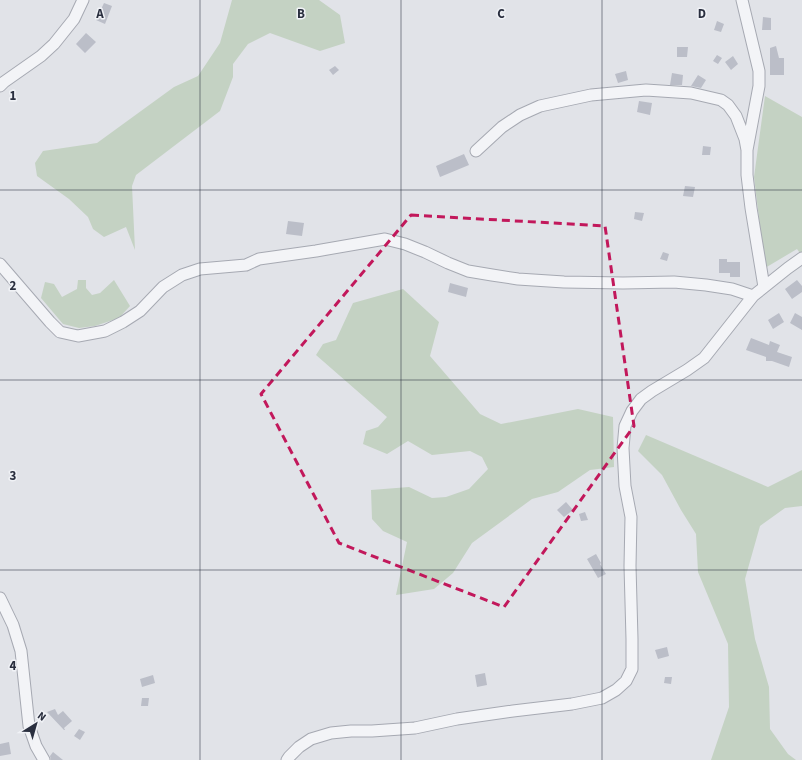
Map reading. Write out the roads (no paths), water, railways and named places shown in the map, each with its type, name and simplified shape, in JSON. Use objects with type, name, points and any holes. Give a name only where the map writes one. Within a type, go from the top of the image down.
[{"type":"street","points":[[0,86],[41,56],[54,44],[74,20],[83,0]]},
{"type":"street","points":[[742,0],[759,71],[759,86],[747,150]]},
{"type":"street","points":[[476,151],[502,127],[540,106],[590,95],[646,90],[691,93],[721,100],[728,105],[736,116],[745,139],[750,201],[764,287]]},
{"type":"street","points":[[0,264],[60,332],[78,336],[105,331],[123,322],[140,310],[163,287],[182,275],[200,269],[246,265],[259,259],[316,251],[370,240],[385,239],[405,244],[468,271],[518,279],[564,282],[674,282],[706,284],[732,289],[754,296]]},
{"type":"street","points":[[287,760],[299,747],[311,739],[331,733],[415,728],[457,719],[513,710],[572,704],[602,698],[616,690],[626,681],[632,669],[632,639],[630,566],[631,517],[625,486],[623,448],[625,426],[641,399],[704,358],[754,296],[802,258]]},
{"type":"street","points":[[0,598],[13,625],[21,651],[29,726],[36,746],[44,760]]}]
